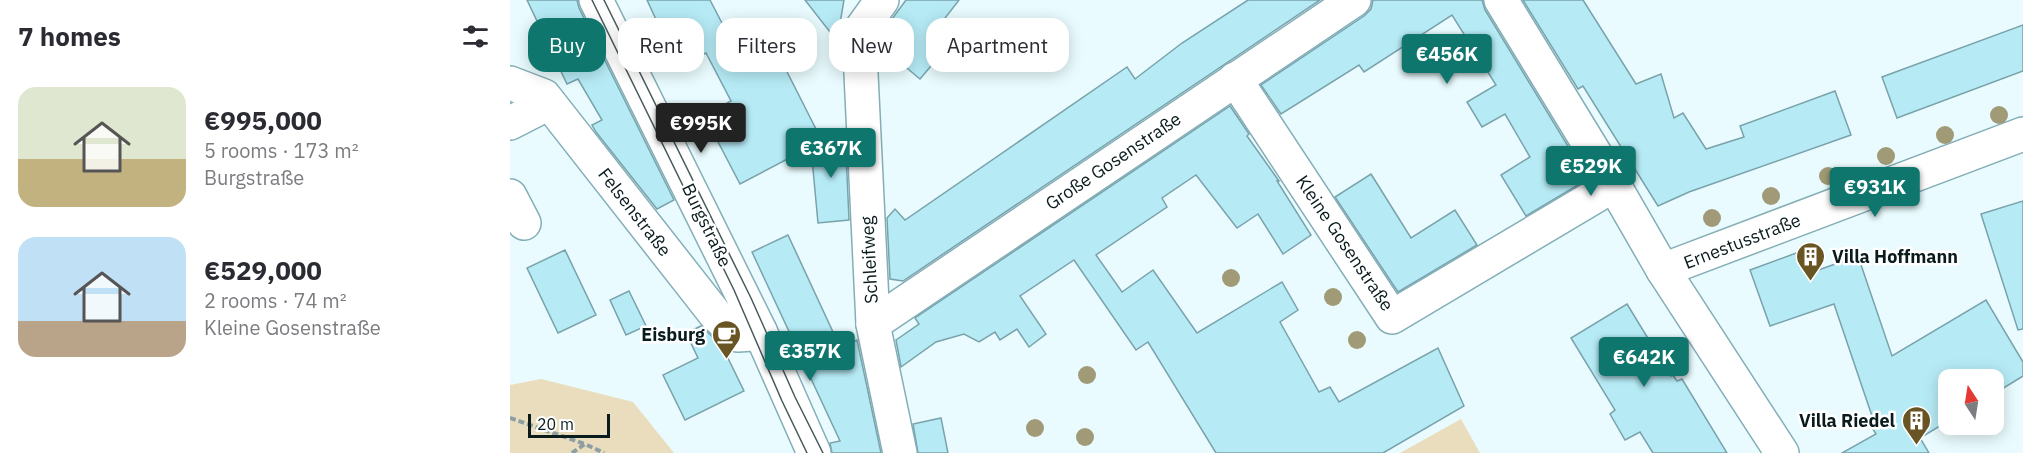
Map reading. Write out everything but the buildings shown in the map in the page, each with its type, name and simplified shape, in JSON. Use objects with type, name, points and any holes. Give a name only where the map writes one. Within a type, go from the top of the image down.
[{"type":"street","name":"Burgstraße","points":[[596,0],[760,331],[814,453]]},
{"type":"street","name":"Schleifweg","points":[[882,0],[859,32],[873,324],[900,453]]},
{"type":"street","name":"Große Gosenstraße","points":[[873,324],[1354,0]]},
{"type":"street","points":[[1501,0],[1663,270],[1782,453]]},
{"type":"street","name":"Kleine Gosenstraße","points":[[1235,79],[1392,317],[1614,185]]},
{"type":"street","name":"Felsenstraße","points":[[510,83],[544,96],[714,314],[738,335],[760,331]]},
{"type":"street","points":[[510,123],[549,103]]},
{"type":"street","name":"Ernestusstraße","points":[[1663,270],[2023,135]]},
{"type":"path","points":[[510,418],[585,444],[604,453]]},
{"type":"path","points":[[573,453],[585,444]]},
{"type":"shaded area","points":[[541,379],[633,402],[674,453],[510,453],[510,385]]},
{"type":"shaded area","points":[[1461,419],[1480,453],[1400,453]]},
{"type":"tram line","points":[[592,0],[734,290],[807,453]]},
{"type":"tram line","points":[[604,0],[751,298],[795,397],[823,453]]},
{"type":"place","name":"Villa Hoffmann","points":[[1811,282]]},
{"type":"place","name":"Eisburg","points":[[726,360]]},
{"type":"place","name":"Villa Riedel","points":[[1916,446]]}]
